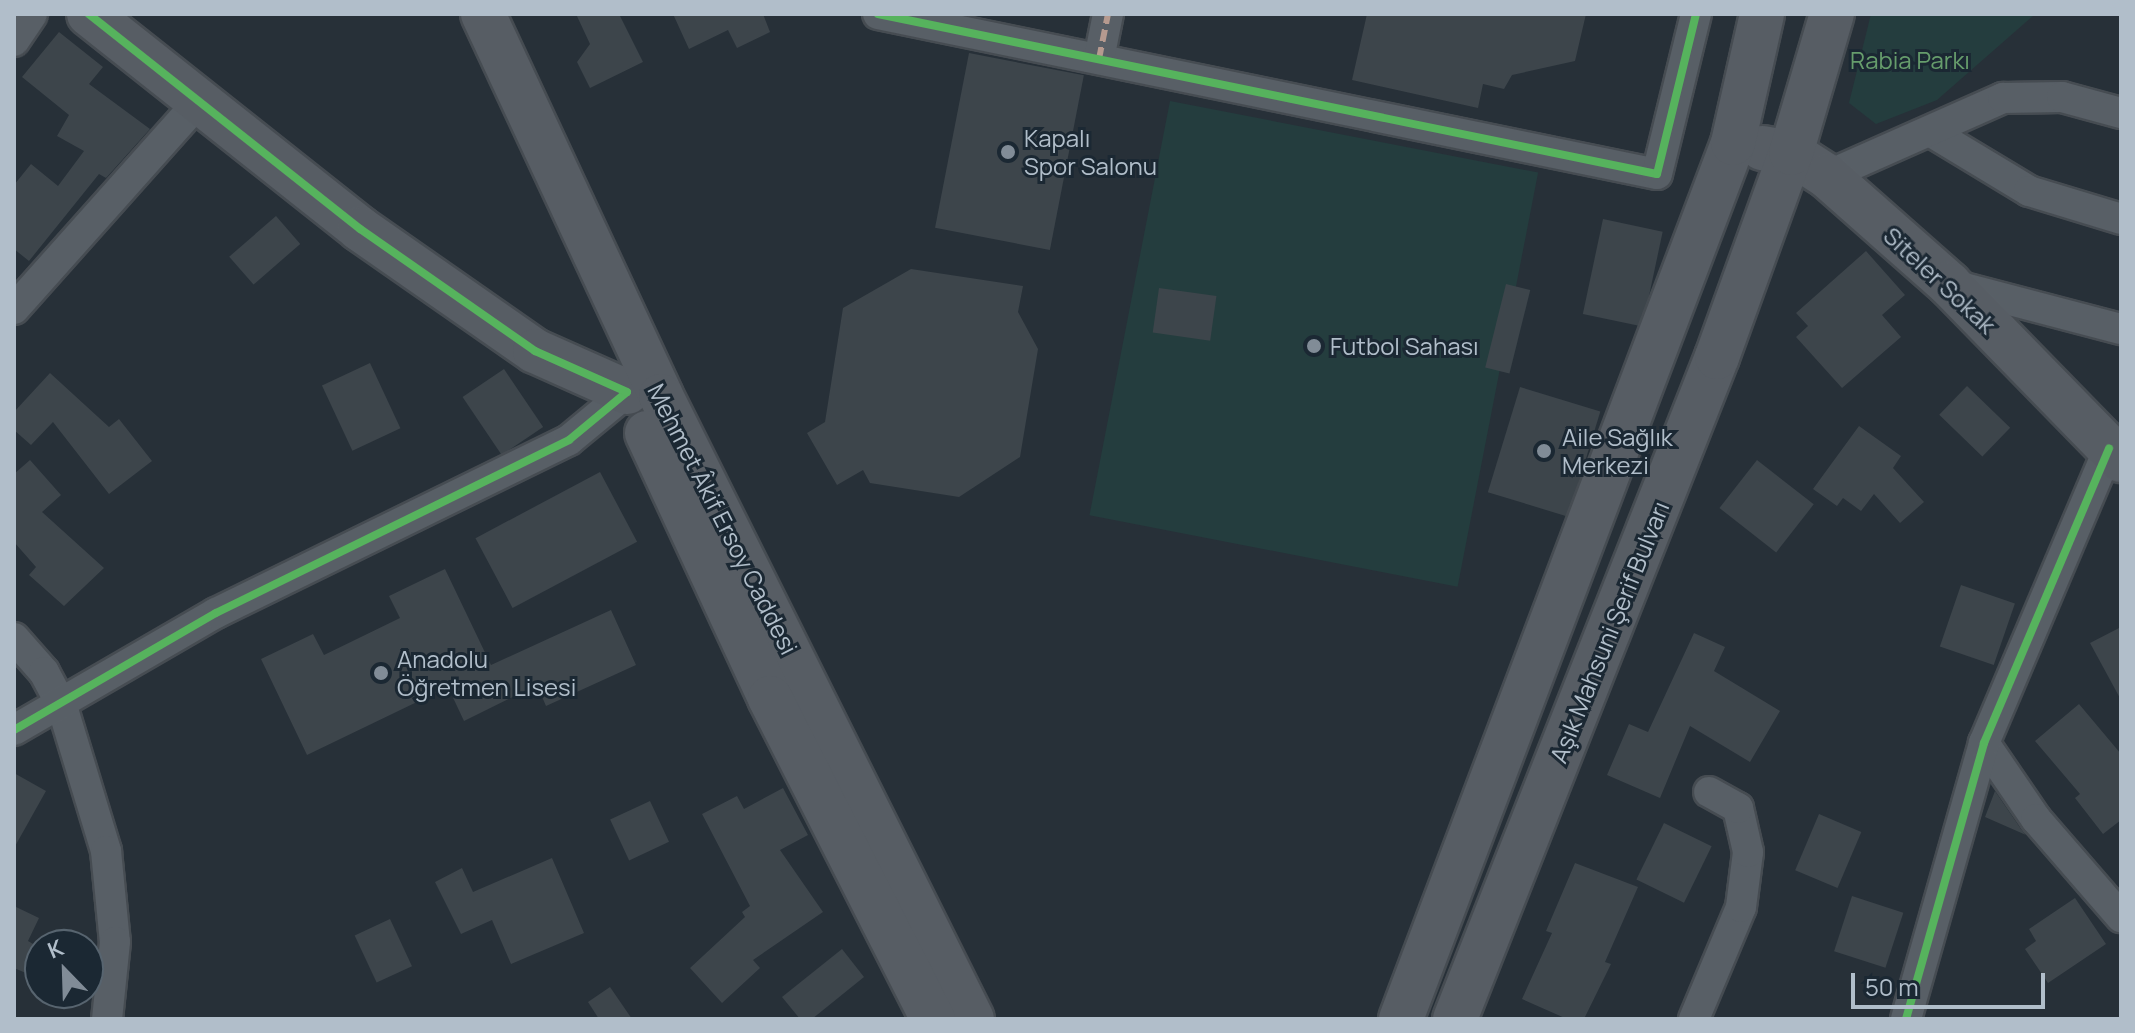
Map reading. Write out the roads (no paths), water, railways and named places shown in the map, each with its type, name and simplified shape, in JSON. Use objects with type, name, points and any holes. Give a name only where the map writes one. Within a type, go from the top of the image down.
[{"type":"main road","points":[[89,14],[360,229],[535,351],[627,392]]},
{"type":"main road","name":"Mehmet Âkif Ersoy Caddesi","points":[[452,14],[770,698],[928,1001],[972,1019]]},
{"type":"main road","name":"Mehmet Âkif Ersoy Caddesi","points":[[483,14],[661,396],[928,1001]]},
{"type":"main road","points":[[1401,1019],[1733,143],[1762,14]]},
{"type":"main road","name":"Aşık Mahsuni Şerif Bulvarı","points":[[1455,1019],[1625,594],[1809,165],[1832,14]]},
{"type":"main road","points":[[1733,143],[1809,165]]},
{"type":"main road","name":"Siteler Sokak","points":[[1809,165],[1949,284],[2115,454]]},
{"type":"street","points":[[14,41],[32,14]]},
{"type":"street","points":[[878,14],[1657,174],[1696,14]]},
{"type":"street","points":[[1099,59],[1108,14]]},
{"type":"street","points":[[1809,165],[1913,134],[1933,133],[2003,98],[2062,97],[2121,113]]},
{"type":"street","points":[[14,309],[199,101]]},
{"type":"street","points":[[1933,133],[2029,191],[2121,219]]},
{"type":"street","points":[[1949,284],[2121,329]]},
{"type":"street","points":[[14,730],[62,706],[216,613],[569,440],[627,392]]},
{"type":"street","points":[[1906,1019],[1984,743],[2115,454]]},
{"type":"street","points":[[14,638],[44,672],[62,706],[106,851],[115,942],[107,1019]]},
{"type":"street","points":[[1984,743],[2036,819],[2121,917]]},
{"type":"street","points":[[1694,1019],[1741,907],[1748,852],[1738,808],[1709,792]]},
{"type":"place","name":"Kapalı Spor Salonu","points":[[1008,152]]},
{"type":"place","name":"Futbol Sahası","points":[[1314,346]]},
{"type":"place","name":"Aile Sağlık Merkezi","points":[[1544,451]]},
{"type":"place","name":"Anadolu Öğretmen Lisesi","points":[[381,673]]},
{"type":"park label","name":"Rabia Parkı","points":[[1910,60]]}]
